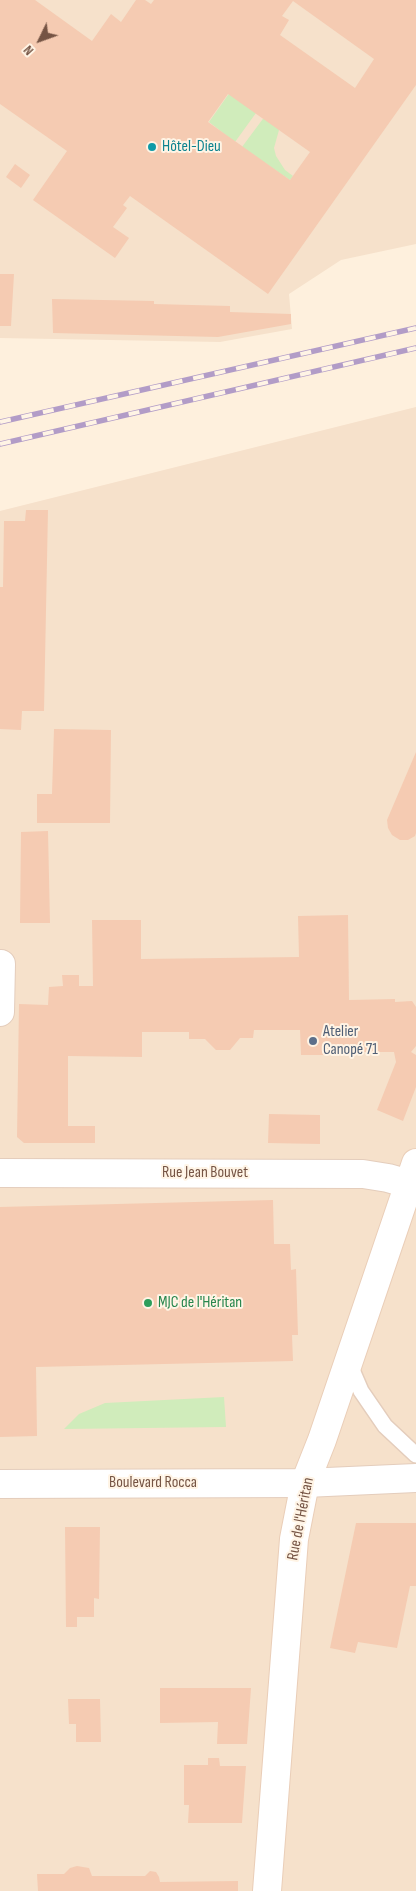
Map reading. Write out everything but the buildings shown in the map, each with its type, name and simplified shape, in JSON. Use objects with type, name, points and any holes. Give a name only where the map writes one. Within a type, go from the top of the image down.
[{"type":"street","points":[[0,1012],[1,964]]},
{"type":"street","name":"Rue Jean Bouvet","points":[[0,1173],[363,1174],[388,1178],[413,1174]]},
{"type":"street","name":"Rue de l'Héritan","points":[[267,1891],[294,1539],[305,1483],[349,1362],[407,1219],[413,1174]]},
{"type":"street","name":"Boulevard Rocca","points":[[0,1484],[305,1483],[416,1478]]},
{"type":"lane","points":[[349,1362],[361,1391],[385,1426],[416,1455]]},
{"type":"shaded area","points":[[0,0],[416,0],[416,244],[341,260],[289,294],[292,329],[220,342],[0,338]]},
{"type":"shaded area","points":[[416,407],[416,1891],[0,1891],[0,511]]},
{"type":"green space","points":[[245,71],[261,106],[235,142],[209,122]]},
{"type":"green space","points":[[268,112],[279,130],[274,148],[276,156],[285,170],[293,176],[290,180],[242,147]]},
{"type":"green space","points":[[224,1397],[226,1427],[64,1429],[79,1414],[105,1403]]},
{"type":"railway","points":[[0,422],[416,328]]},
{"type":"railway","points":[[0,444],[416,348]]},
{"type":"place","name":"Hôtel-Dieu","points":[[152,147]]},
{"type":"place","name":"Atelier Canopé 71","points":[[313,1041]]},
{"type":"place","name":"MJC de l'Héritan","points":[[148,1303]]}]
